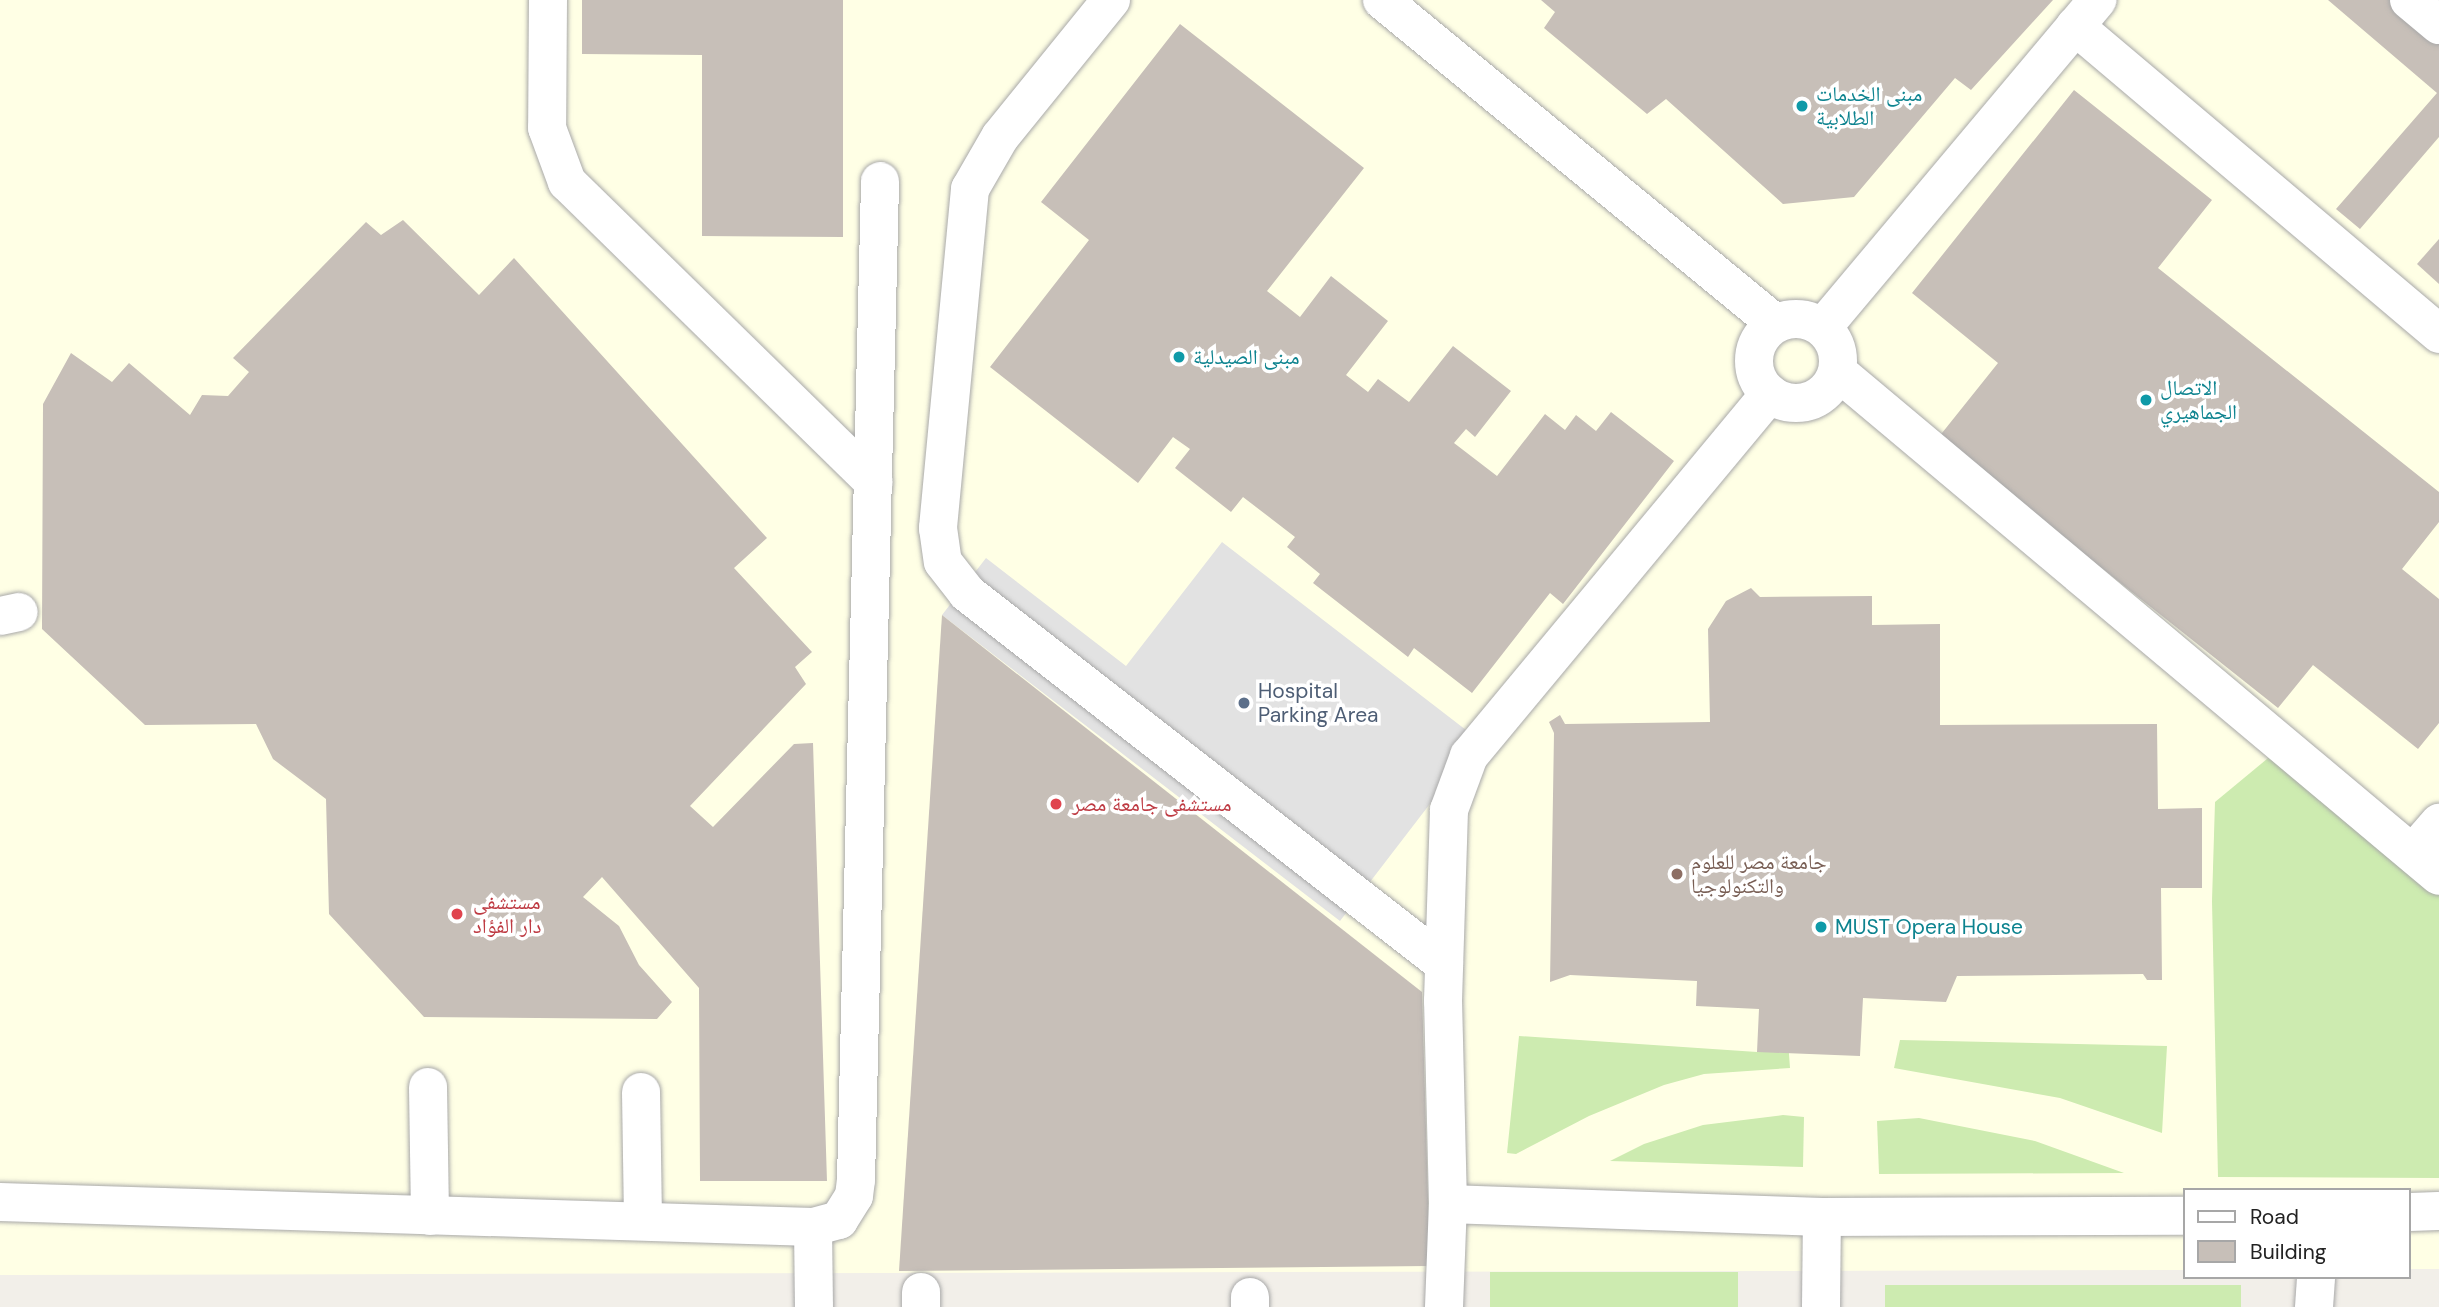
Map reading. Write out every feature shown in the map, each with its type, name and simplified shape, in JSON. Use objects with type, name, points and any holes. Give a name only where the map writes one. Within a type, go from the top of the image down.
[{"type":"street","points":[[548,0],[547,128],[568,182],[873,482]]},
{"type":"street","points":[[1111,0],[1000,137],[970,189],[938,528],[943,562],[967,593],[1444,964]]},
{"type":"street","points":[[1382,0],[1775,323]]},
{"type":"street","points":[[2409,0],[2439,25]]},
{"type":"street","points":[[1823,327],[2086,13],[2439,334]]},
{"type":"street","points":[[0,1202],[813,1227],[839,1220],[854,1196],[856,1180],[880,181]]},
{"type":"street","points":[[1791,318],[1823,327],[1839,355],[1838,372],[1830,387],[1802,403],[1770,394],[1757,373],[1755,349],[1775,323],[1791,318]]},
{"type":"street","points":[[1838,372],[2426,865],[2439,823]]},
{"type":"street","points":[[1444,1307],[1448,1204],[1444,964],[1449,810],[1469,755],[1770,394]]},
{"type":"street","points":[[428,1087],[430,1216]]},
{"type":"street","points":[[641,1093],[643,1220]]},
{"type":"street","points":[[1448,1204],[1822,1217],[2184,1216]]},
{"type":"street","points":[[2411,1212],[2439,1211]]},
{"type":"street","points":[[1821,1307],[1822,1217]]},
{"type":"street","points":[[813,1227],[814,1307]]},
{"type":"street","points":[[2314,1307],[2316,1279]]},
{"type":"shaded area","name":"جامعة مصر للعلوم والتكنولوجيا","points":[[0,0],[2439,0],[2439,1269],[2411,1269],[2411,1188],[2184,1188],[2184,1270],[0,1275]]},
{"type":"shaded area","name":"Hospital Parking Area","points":[[1222,542],[1479,740],[1340,921],[942,615],[986,558],[1126,666]]},
{"type":"green space","points":[[2273,754],[2439,895],[2439,1178],[2218,1177],[2212,901],[2215,802]]},
{"type":"green space","points":[[1519,1036],[1757,1052],[1788,1040],[1790,1068],[1704,1074],[1664,1085],[1589,1116],[1516,1154],[1507,1153]]},
{"type":"green space","points":[[1900,1040],[2167,1046],[2162,1133],[2060,1098],[1894,1068]]},
{"type":"green space","points":[[1783,1115],[1804,1117],[1803,1167],[1610,1161],[1644,1144],[1703,1125]]},
{"type":"green space","points":[[1919,1118],[2035,1141],[2124,1173],[1879,1174],[1877,1121]]},
{"type":"green space","points":[[1490,1272],[1738,1272],[1738,1307],[1490,1307]]},
{"type":"green space","points":[[1885,1285],[2241,1285],[2241,1307],[1885,1307]]},
{"type":"building","points":[[582,0],[843,0],[843,237],[702,236],[702,55],[582,54]]},
{"type":"building","name":"مبنى الخدمات الطلابية","points":[[1541,0],[2053,0],[1971,90],[1955,78],[1854,197],[1783,204],[1666,99],[1647,114],[1544,28],[1555,12]]},
{"type":"building","points":[[2328,0],[2390,0],[2439,43],[2439,137],[2360,229],[2336,209],[2437,93]]},
{"type":"building","name":"مبنى الصيدلية","points":[[1180,24],[1364,168],[1267,291],[1300,317],[1331,276],[1388,321],[1346,375],[1368,392],[1378,379],[1409,402],[1453,346],[1511,391],[1475,437],[1466,429],[1454,443],[1497,476],[1545,414],[1565,430],[1576,415],[1596,431],[1611,412],[1674,461],[1563,604],[1550,593],[1472,693],[1414,648],[1408,657],[1313,583],[1320,574],[1287,547],[1295,537],[1243,497],[1231,512],[1175,468],[1190,449],[1173,437],[1138,483],[990,367],[1089,240],[1041,202]]},
{"type":"building","name":"الاتصال الجماهيري","points":[[2074,90],[2212,200],[2158,268],[2439,492],[2439,522],[2402,569],[2439,599],[2439,723],[2418,749],[2313,665],[2278,708],[1938,438],[1998,363],[1912,293]]},
{"type":"building","points":[[403,220],[479,295],[514,258],[767,538],[734,568],[812,652],[795,667],[806,684],[690,806],[713,827],[794,744],[813,743],[827,1181],[700,1181],[699,988],[602,877],[583,897],[619,926],[639,965],[672,1002],[657,1019],[424,1017],[329,914],[326,799],[273,759],[256,724],[145,725],[42,629],[43,404],[71,353],[112,382],[129,363],[190,415],[202,395],[228,396],[249,372],[233,358],[366,222],[381,235]]},
{"type":"building","points":[[2439,239],[2439,284],[2417,264]]},
{"type":"building","points":[[1751,588],[1760,597],[1872,596],[1872,625],[1940,624],[1940,725],[2157,724],[2158,809],[2202,808],[2202,888],[2161,888],[2162,980],[2147,980],[2143,974],[1957,976],[1946,1002],[1863,998],[1860,1056],[1757,1052],[1759,1009],[1696,1006],[1697,981],[1570,975],[1550,982],[1554,733],[1549,722],[1560,715],[1565,724],[1710,722],[1708,629],[1726,601]]},
{"type":"building","name":"مستشفى جامعة مصر","points":[[942,615],[1422,992],[1430,1266],[899,1271]]},
{"type":"place","name":"مبنى الخدمات الطلابية","points":[[1802,106]]},
{"type":"place","name":"مبنى الصيدلية","points":[[1179,357]]},
{"type":"place","name":"الاتصال الجماهيري","points":[[2146,400]]},
{"type":"place","name":"Hospital Parking Area","points":[[1244,703]]},
{"type":"place","name":"مستشفى جامعة مصر","points":[[1056,804]]},
{"type":"place","name":"جامعة مصر للعلوم والتكنولوجيا","points":[[1677,874]]},
{"type":"place","name":"مستشفى دار الفؤاد","points":[[457,914]]},
{"type":"place","name":"MUST Opera House","points":[[1821,927]]}]
